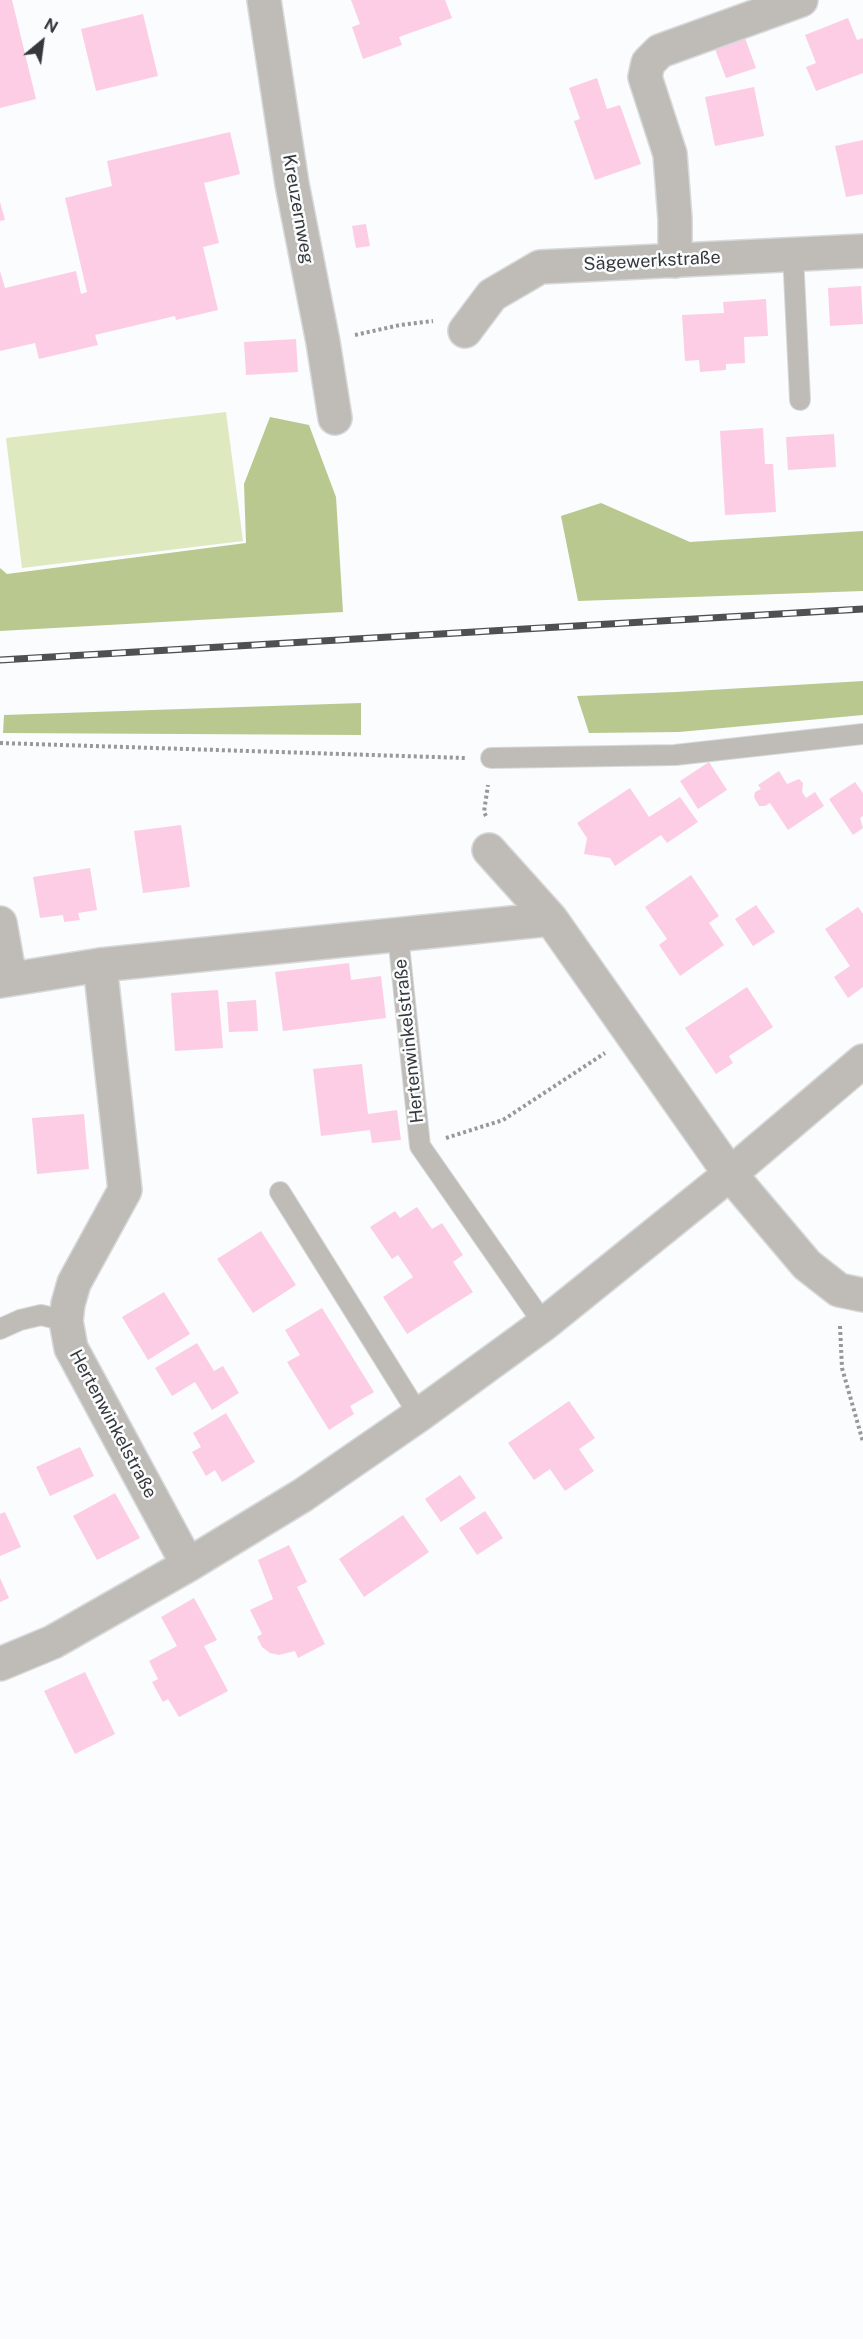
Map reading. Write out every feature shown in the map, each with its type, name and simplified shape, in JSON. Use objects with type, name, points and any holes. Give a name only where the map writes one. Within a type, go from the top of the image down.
[{"type":"street","name":"Kreuzernweg","points":[[264,0],[292,184],[323,342],[335,418]]},
{"type":"street","points":[[675,261],[675,219],[670,154],[645,77],[648,63],[660,51],[801,0]]},
{"type":"street","name":"Sägewerkstraße","points":[[465,331],[492,295],[540,267],[863,250]]},
{"type":"street","points":[[489,850],[551,919],[730,1174],[807,1265],[851,1293]]},
{"type":"street","points":[[0,923],[5,980],[100,965],[551,919]]},
{"type":"street","name":"Hertenwinkelstraße","points":[[100,965],[125,1190],[74,1283],[66,1322],[71,1347],[189,1565]]},
{"type":"street","points":[[0,1664],[53,1642],[189,1565],[303,1496],[419,1415],[544,1324],[730,1174],[863,1061]]},
{"type":"lane","points":[[793,254],[800,400]]},
{"type":"lane","points":[[491,759],[675,755],[863,734]]},
{"type":"lane","name":"Hertenwinkelstraße","points":[[398,934],[420,1146],[544,1324]]},
{"type":"lane","points":[[280,1192],[419,1415]]},
{"type":"lane","points":[[0,1329],[20,1320],[41,1315],[66,1322]]},
{"type":"path","points":[[323,342],[400,325],[439,321],[465,331]]},
{"type":"path","points":[[0,743],[491,759],[484,812],[488,824],[489,850]]},
{"type":"path","points":[[420,1146],[503,1120],[632,1034]]},
{"type":"path","points":[[851,1293],[842,1368],[863,1442]]},
{"type":"green space","points":[[226,412],[243,541],[22,568],[6,438]]},
{"type":"green space","points":[[270,417],[309,425],[336,497],[343,612],[0,631],[0,568],[7,574],[246,543],[244,484]]},
{"type":"green space","points":[[601,503],[690,542],[863,531],[863,591],[578,601],[561,516]]},
{"type":"green space","points":[[863,681],[863,715],[679,732],[589,733],[577,696],[676,692]]},
{"type":"green space","points":[[361,703],[361,735],[3,733],[4,715]]},
{"type":"building","points":[[0,0],[12,0],[36,99],[0,108]]},
{"type":"building","points":[[351,0],[445,0],[452,18],[399,37],[402,45],[363,59],[352,27],[360,24]]},
{"type":"building","points":[[143,14],[158,76],[96,91],[81,29]]},
{"type":"building","points":[[848,18],[857,40],[863,38],[863,73],[816,91],[806,67],[816,63],[805,35]]},
{"type":"building","points":[[745,38],[756,68],[726,78],[715,49]]},
{"type":"building","points":[[597,78],[607,109],[620,105],[641,164],[595,180],[574,121],[580,119],[569,88]]},
{"type":"building","points":[[754,87],[764,136],[715,146],[705,97]]},
{"type":"building","points":[[230,132],[240,174],[204,183],[219,243],[203,247],[218,310],[176,320],[175,316],[95,335],[98,345],[39,359],[35,343],[0,351],[0,271],[5,288],[76,271],[81,294],[87,292],[65,198],[112,186],[107,161]]},
{"type":"building","points":[[863,140],[863,194],[846,197],[835,146]]},
{"type":"building","points":[[0,202],[5,220],[0,221]]},
{"type":"building","points":[[366,224],[370,246],[356,248],[352,226]]},
{"type":"building","points":[[861,286],[863,324],[830,326],[828,288]]},
{"type":"building","points":[[766,299],[768,336],[744,337],[745,363],[726,364],[726,370],[700,372],[699,360],[685,361],[682,315],[724,313],[723,302]]},
{"type":"building","points":[[296,339],[298,372],[246,375],[244,342]]},
{"type":"building","points":[[763,428],[765,464],[773,464],[776,512],[725,515],[720,431]]},
{"type":"building","points":[[834,434],[836,467],[788,470],[786,437]]},
{"type":"building","points":[[709,762],[727,790],[698,809],[680,781]]},
{"type":"building","points":[[779,771],[787,784],[799,779],[803,783],[802,792],[806,798],[815,792],[824,806],[788,830],[770,803],[759,806],[754,797],[755,792],[761,789],[758,785]]},
{"type":"building","points":[[855,782],[863,793],[863,816],[860,818],[863,828],[853,835],[829,799]]},
{"type":"building","points":[[630,788],[649,817],[680,797],[698,822],[667,843],[661,835],[615,866],[610,858],[584,854],[587,838],[577,823]]},
{"type":"building","points":[[181,825],[190,887],[143,893],[134,831]]},
{"type":"building","points":[[90,868],[97,910],[78,913],[80,920],[64,922],[63,915],[40,918],[33,877]]},
{"type":"building","points":[[691,875],[719,916],[709,923],[724,945],[680,976],[659,945],[667,939],[645,907]]},
{"type":"building","points":[[756,905],[775,932],[753,946],[735,919]]},
{"type":"building","points":[[858,907],[863,914],[863,987],[848,998],[834,977],[850,966],[825,929]]},
{"type":"building","points":[[349,963],[351,980],[381,976],[386,1018],[283,1031],[275,972]]},
{"type":"building","points":[[747,987],[773,1027],[729,1056],[733,1063],[716,1074],[685,1028]]},
{"type":"building","points":[[218,990],[223,1048],[175,1051],[171,993]]},
{"type":"building","points":[[256,1000],[258,1031],[229,1032],[227,1002]]},
{"type":"building","points":[[362,1064],[368,1114],[397,1110],[401,1140],[372,1143],[370,1130],[321,1136],[313,1069]]},
{"type":"building","points":[[84,1114],[89,1169],[37,1174],[32,1118]]},
{"type":"building","points":[[417,1207],[432,1229],[442,1223],[463,1255],[453,1262],[473,1292],[407,1334],[383,1297],[413,1277],[398,1255],[392,1259],[370,1227],[395,1211],[400,1218]]},
{"type":"building","points":[[261,1231],[296,1285],[253,1313],[217,1259]]},
{"type":"building","points":[[164,1292],[190,1334],[148,1360],[122,1317]]},
{"type":"building","points":[[322,1308],[374,1392],[350,1406],[354,1414],[329,1430],[287,1362],[300,1355],[285,1330]]},
{"type":"building","points":[[197,1343],[214,1371],[223,1366],[239,1393],[212,1410],[195,1382],[172,1396],[155,1368]]},
{"type":"building","points":[[569,1401],[595,1438],[579,1449],[594,1471],[565,1491],[550,1469],[534,1480],[508,1443]]},
{"type":"building","points":[[226,1413],[255,1462],[222,1482],[215,1470],[206,1476],[192,1452],[201,1447],[193,1433]]},
{"type":"building","points":[[80,1447],[94,1476],[50,1496],[36,1467]]},
{"type":"building","points":[[460,1475],[476,1498],[441,1522],[425,1499]]},
{"type":"building","points":[[115,1493],[140,1538],[97,1560],[73,1516]]},
{"type":"building","points":[[485,1511],[503,1538],[477,1555],[459,1528]]},
{"type":"building","points":[[5,1512],[21,1547],[0,1556],[0,1514]]},
{"type":"building","points":[[403,1515],[429,1552],[364,1597],[339,1559]]},
{"type":"building","points":[[289,1545],[307,1582],[297,1587],[325,1644],[298,1658],[295,1651],[279,1655],[270,1653],[262,1647],[257,1637],[262,1634],[250,1610],[273,1599],[258,1560]]},
{"type":"building","points":[[0,1578],[9,1598],[0,1602]]},
{"type":"building","points":[[194,1598],[217,1640],[204,1646],[228,1691],[179,1717],[168,1699],[163,1702],[152,1682],[158,1679],[149,1661],[177,1646],[161,1617]]},
{"type":"building","points":[[85,1672],[115,1734],[75,1754],[44,1691]]},
{"type":"railway","points":[[0,660],[863,609]]}]
